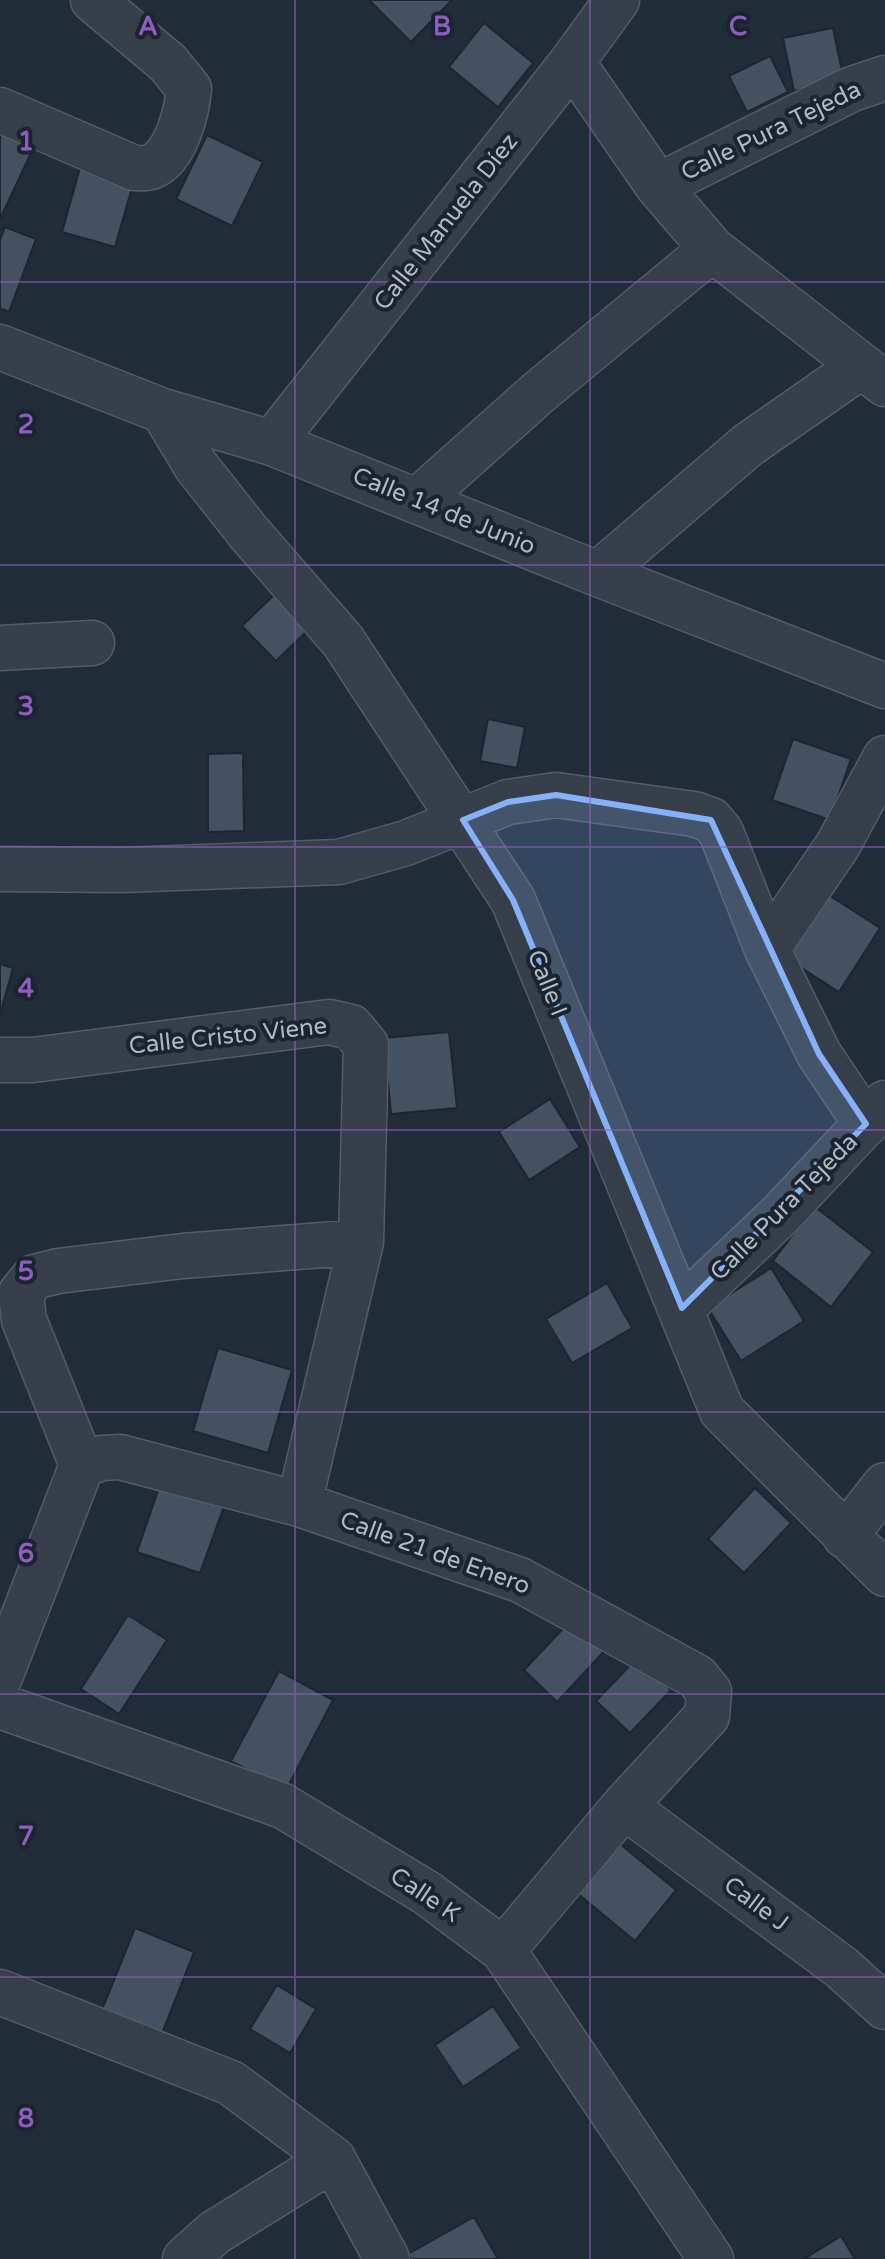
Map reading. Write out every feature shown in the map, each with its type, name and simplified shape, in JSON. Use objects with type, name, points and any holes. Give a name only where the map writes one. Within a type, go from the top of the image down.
[{"type":"street","points":[[0,110],[134,168],[151,167],[165,157],[187,107],[189,89],[168,63],[93,0]]},
{"type":"street","name":"Calle Manuela Díez","points":[[272,443],[572,62],[617,0]]},
{"type":"street","points":[[572,62],[658,186],[712,249],[872,376],[748,445],[598,574]]},
{"type":"street","name":"Calle Pura Tejeda","points":[[658,186],[852,89],[885,78]]},
{"type":"street","points":[[418,500],[538,393],[712,249]]},
{"type":"street","name":"Calle 14 de Junio","points":[[0,347],[163,411],[272,443],[885,686]]},
{"type":"street","name":"Calle I","points":[[163,411],[196,466],[343,641],[513,900],[722,1411],[885,1574]]},
{"type":"street","points":[[0,648],[92,643]]},
{"type":"street","points":[[767,949],[838,845],[885,758]]},
{"type":"street","points":[[0,869],[123,870],[339,862],[406,843],[508,802],[556,795],[694,814],[711,820],[721,832],[767,949],[819,1054],[880,1111]]},
{"type":"street","name":"Calle Cristo Viene","points":[[0,1060],[33,1060],[329,1022],[351,1027],[366,1045],[361,1242],[299,1504]]},
{"type":"street","name":"Calle Pura Tejeda","points":[[682,1308],[780,1215],[880,1111]]},
{"type":"street","points":[[0,1677],[82,1465],[24,1320],[21,1293],[34,1277],[58,1271],[183,1256],[361,1242]]},
{"type":"street","name":"Calle 21 de Enero","points":[[82,1465],[102,1458],[120,1457],[299,1504],[520,1580],[697,1677],[709,1692],[707,1716],[624,1806],[503,1950]]},
{"type":"street","points":[[845,1536],[885,1485]]},
{"type":"street","name":"Calle K","points":[[0,1706],[283,1806],[427,1893],[503,1950],[711,2259]]},
{"type":"street","name":"Calle J","points":[[624,1806],[842,1968],[885,2007]]},
{"type":"street","points":[[0,1992],[231,2083],[333,2159],[387,2259]]},
{"type":"street","points":[[185,2259],[214,2233],[333,2159]]},
{"type":"highlighted area","points":[[556,795],[711,820],[819,1054],[866,1124],[682,1308],[513,900],[463,820],[508,802]]},
{"type":"building","points":[[369,0],[452,0],[411,42]]},
{"type":"building","points":[[484,23],[533,63],[498,107],[449,67]]},
{"type":"building","points":[[833,28],[844,81],[794,91],[783,38]]},
{"type":"building","points":[[770,56],[788,92],[747,112],[729,76]]},
{"type":"building","points":[[0,121],[38,138],[0,219]]},
{"type":"building","points":[[207,135],[263,162],[232,226],[176,199]]},
{"type":"building","points":[[80,168],[133,184],[115,247],[62,232]]},
{"type":"building","points":[[5,227],[36,239],[9,312],[0,308],[0,240]]},
{"type":"building","points":[[275,594],[308,630],[276,661],[242,626]]},
{"type":"building","points":[[488,719],[525,727],[517,768],[480,761]]},
{"type":"building","points":[[793,739],[851,759],[830,820],[772,800]]},
{"type":"building","points":[[243,753],[244,831],[208,832],[208,754]]},
{"type":"building","points":[[821,890],[880,928],[839,992],[780,954]]},
{"type":"building","points":[[0,964],[13,968],[0,1015]]},
{"type":"building","points":[[449,1032],[457,1108],[391,1114],[384,1038]]},
{"type":"building","points":[[550,1099],[580,1147],[529,1180],[499,1132]]},
{"type":"building","points":[[814,1206],[873,1252],[831,1307],[773,1261]]},
{"type":"building","points":[[771,1268],[804,1321],[741,1361],[708,1308]]},
{"type":"building","points":[[607,1283],[632,1328],[572,1363],[546,1319]]},
{"type":"building","points":[[218,1348],[292,1370],[268,1453],[193,1431]]},
{"type":"building","points":[[162,1479],[226,1501],[200,1573],[137,1552]]},
{"type":"building","points":[[755,1488],[791,1523],[744,1573],[708,1539]]},
{"type":"building","points":[[128,1615],[167,1640],[119,1714],[81,1689]]},
{"type":"building","points":[[575,1616],[608,1647],[557,1702],[524,1670]]},
{"type":"building","points":[[637,1658],[671,1690],[630,1733],[596,1701]]},
{"type":"building","points":[[279,1671],[333,1700],[286,1790],[231,1761]]},
{"type":"building","points":[[619,1843],[676,1890],[635,1941],[577,1893]]},
{"type":"building","points":[[135,1928],[194,1952],[161,2036],[101,2012]]},
{"type":"building","points":[[277,1985],[316,2009],[290,2053],[250,2029]]},
{"type":"building","points":[[493,2006],[521,2048],[463,2087],[435,2045]]},
{"type":"building","points":[[474,2217],[498,2259],[411,2259],[408,2254]]},
{"type":"building","points":[[841,2236],[855,2259],[804,2259]]}]
